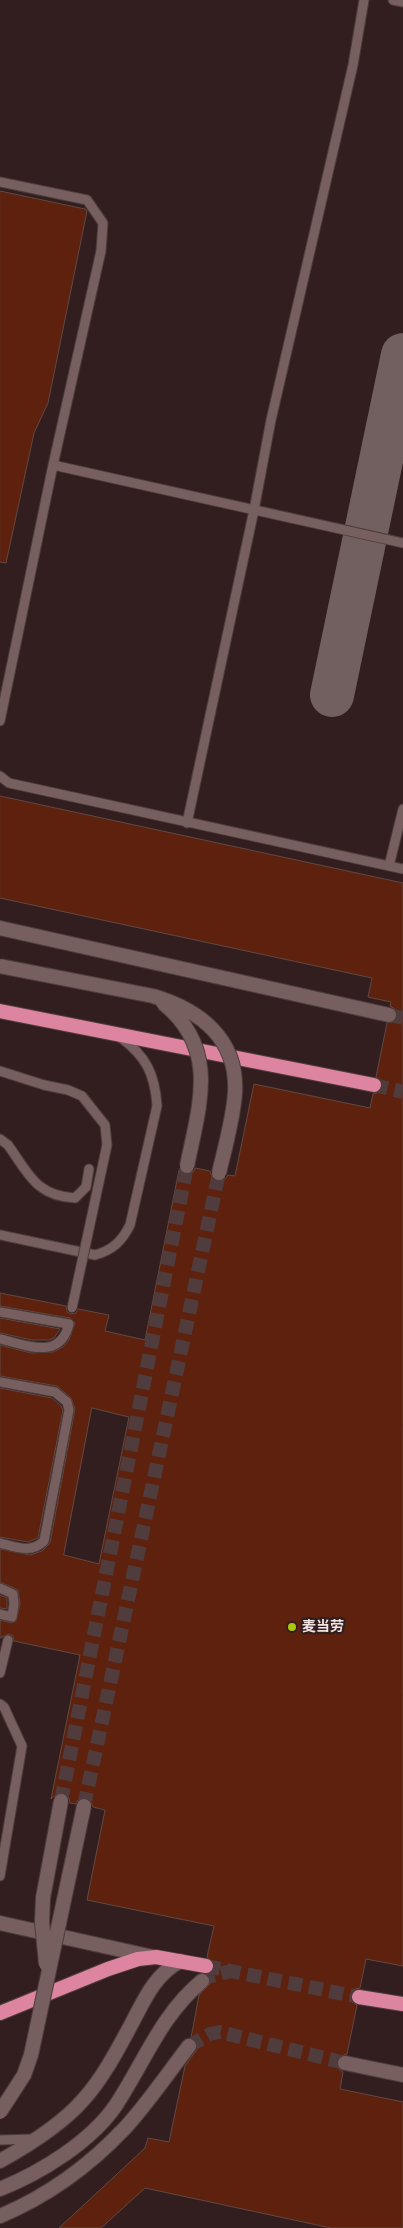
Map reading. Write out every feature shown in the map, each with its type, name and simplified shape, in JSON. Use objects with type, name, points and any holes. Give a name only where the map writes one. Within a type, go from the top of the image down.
[{"type":"highway","points":[[0,1011],[374,1086]]},
{"type":"highway","points":[[1,2012],[120,1964],[138,1959],[156,1957],[206,1966]]},
{"type":"highway","points":[[359,1997],[403,2004]]},
{"type":"street","points":[[0,928],[388,1015]]},
{"type":"street","points":[[0,966],[153,996],[192,1011],[208,1024],[219,1037],[229,1057],[234,1074],[235,1093],[219,1173]]},
{"type":"street","points":[[153,996],[175,1013],[186,1027],[194,1042],[200,1061],[202,1093],[187,1166]]},
{"type":"street","points":[[48,1977],[42,1922],[43,1898],[61,1801]]},
{"type":"street","points":[[0,2112],[24,2075],[31,2055],[84,1806]]},
{"type":"street","points":[[0,1923],[156,1957]]},
{"type":"street","points":[[0,2160],[61,2120],[83,2100],[115,2053],[153,1985],[162,1974],[180,1961]]},
{"type":"street","points":[[0,2189],[44,2168],[70,2150],[97,2126],[115,2106],[168,2015],[184,1996],[202,1981]]},
{"type":"street","points":[[0,2216],[46,2194],[71,2177],[97,2155],[126,2128],[189,2046]]},
{"type":"street","points":[[345,2063],[403,2075]]},
{"type":"lane","points":[[187,823],[254,510],[271,420],[353,66],[364,0]]},
{"type":"lane","points":[[393,0],[403,2]]},
{"type":"lane","points":[[0,182],[87,200],[104,223],[100,251],[0,721]]},
{"type":"lane","points":[[53,465],[403,543]]},
{"type":"lane","points":[[0,776],[9,783],[403,869]]},
{"type":"lane","points":[[388,866],[403,809]]},
{"type":"lane","points":[[0,1235],[95,1255],[110,1251],[123,1238],[130,1224],[158,1106],[156,1086],[149,1066],[128,1043],[110,1032]]},
{"type":"lane","points":[[0,1071],[44,1085],[68,1090],[82,1096],[105,1125],[107,1145],[72,1308]]},
{"type":"lane","points":[[0,1139],[8,1145],[43,1191],[59,1197],[75,1198],[86,1187],[89,1169]]},
{"type":"lane","points":[[0,1312],[69,1324],[64,1338],[58,1344],[47,1349],[0,1339]]},
{"type":"lane","points":[[0,1382],[55,1392],[67,1402],[69,1410],[44,1541],[37,1548],[29,1550],[0,1543]]},
{"type":"lane","points":[[0,1588],[13,1594],[14,1604],[12,1617],[0,1614]]},
{"type":"lane","points":[[0,1673],[8,1640]]},
{"type":"lane","points":[[0,1704],[4,1707],[22,1746],[0,1876]]},
{"type":"lane","points":[[0,2140],[34,2139]]},
{"type":"building","points":[[0,191],[85,209],[87,211],[48,403],[34,433],[6,563],[0,562]]},
{"type":"building","points":[[0,796],[403,883],[403,1966],[366,1959],[360,1988],[355,1989],[350,1995],[351,2001],[357,2005],[347,2054],[339,2057],[336,2062],[339,2069],[343,2072],[340,2089],[403,2102],[403,2228],[331,2228],[145,2188],[101,2228],[59,2228],[145,2148],[148,2138],[169,2142],[185,2066],[198,2048],[197,2042],[191,2038],[199,1995],[210,1984],[208,1974],[214,1968],[214,1963],[207,1957],[214,1926],[87,1900],[105,1810],[93,1807],[90,1800],[85,1797],[78,1800],[76,1804],[70,1803],[69,1798],[63,1793],[58,1793],[51,1799],[80,1655],[14,1641],[13,1636],[9,1634],[0,1638],[0,1620],[11,1623],[16,1621],[20,1604],[18,1590],[0,1582],[0,1549],[30,1555],[42,1551],[50,1543],[75,1409],[71,1398],[57,1386],[0,1376],[0,1345],[31,1353],[53,1352],[63,1347],[69,1340],[75,1323],[70,1318],[0,1306],[0,1293],[66,1306],[67,1312],[71,1314],[76,1313],[78,1309],[109,1315],[105,1331],[145,1340],[179,1170],[186,1175],[193,1172],[195,1168],[210,1171],[213,1179],[217,1182],[225,1179],[228,1175],[235,1176],[254,1084],[370,1108],[373,1094],[377,1093],[382,1087],[382,1082],[376,1077],[387,1023],[395,1021],[398,1016],[395,1009],[390,1006],[391,1002],[368,997],[372,978],[0,898]],"holes":[[[92,1408],[129,1417],[99,1564],[64,1555]]]},
{"type":"building","points":[[0,1318],[60,1329],[54,1338],[49,1340],[32,1340],[0,1333]]},
{"type":"building","points":[[0,1388],[52,1398],[63,1410],[38,1538],[28,1542],[0,1537]]},
{"type":"building","points":[[0,1595],[7,1598],[7,1609],[0,1608]]},
{"type":"taxiway","points":[[332,695],[403,355]]},
{"type":"tunnel","points":[[389,1015],[403,1018]]},
{"type":"tunnel","points":[[374,1085],[403,1092]]},
{"type":"tunnel","points":[[61,1801],[187,1166]]},
{"type":"tunnel","points":[[84,1806],[219,1173]]},
{"type":"tunnel","points":[[206,1966],[359,1997]]},
{"type":"tunnel","points":[[202,1981],[207,1977],[231,1971]]},
{"type":"tunnel","points":[[189,2046],[210,2034],[220,2032],[345,2063]]},
{"type":"place","name":"麦当劳","points":[[292,1627]]}]
